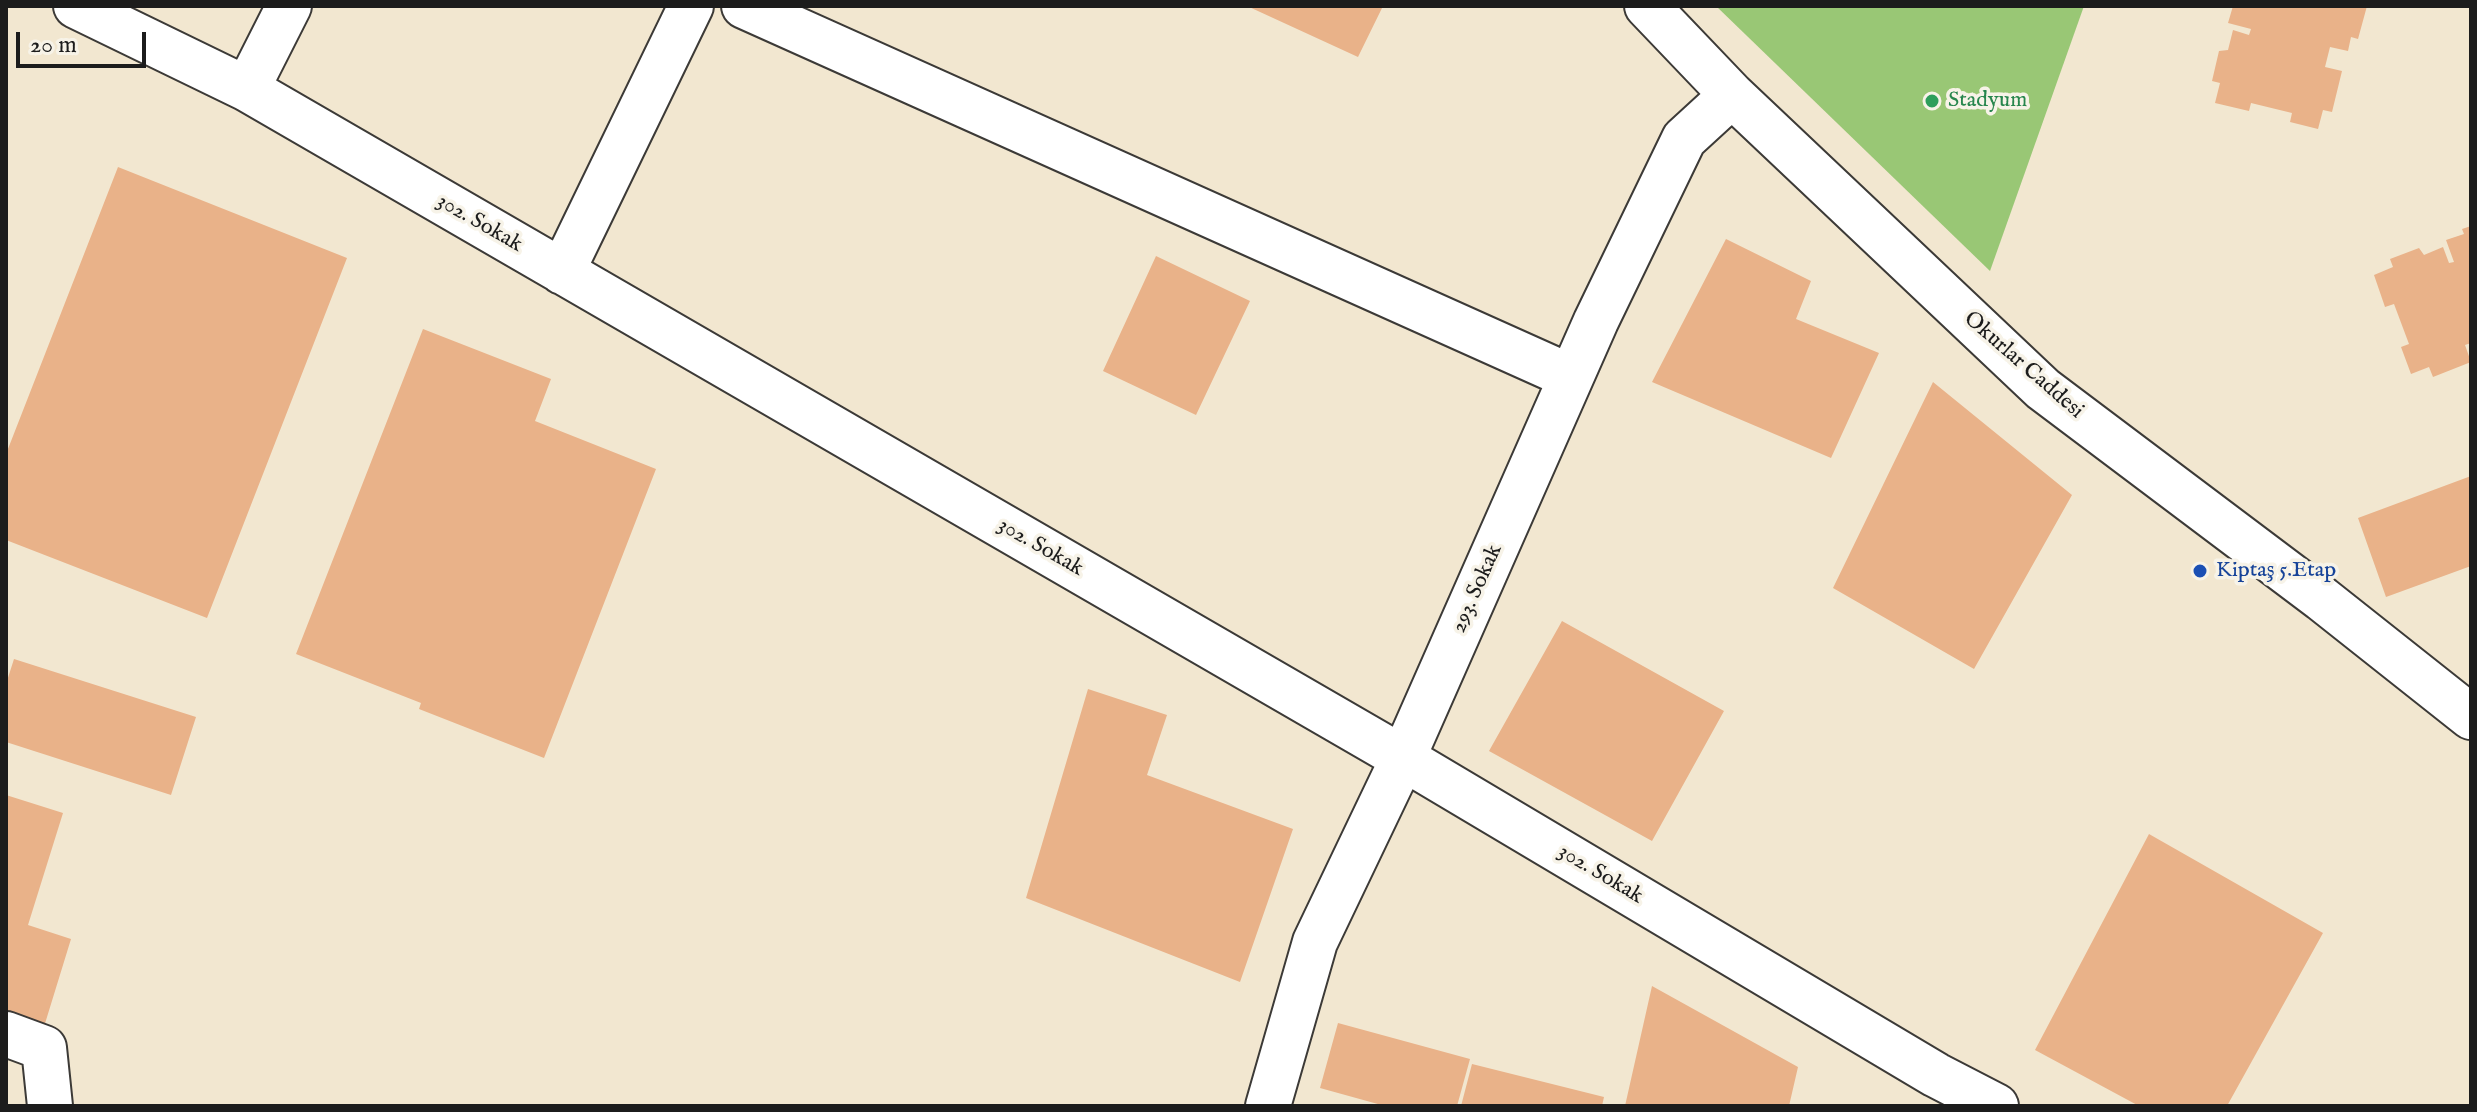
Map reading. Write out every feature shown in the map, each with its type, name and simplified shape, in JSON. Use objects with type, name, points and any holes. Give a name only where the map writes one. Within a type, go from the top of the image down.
[{"type":"street","name":"302. Sokak","points":[[76,6],[247,89],[1403,758],[1936,1075],[1996,1106]]},
{"type":"street","points":[[247,89],[289,6]]},
{"type":"street","points":[[562,272],[691,6]]},
{"type":"street","points":[[744,6],[1571,377]]},
{"type":"street","name":"Okurlar Caddesi","points":[[1665,13],[1732,95],[2043,389],[2322,599],[2471,717]]},
{"type":"street","name":"293. Sokak","points":[[1268,1106],[1315,942],[1403,758],[1571,377],[1684,139],[1732,95]]},
{"type":"street","points":[[6,1034],[44,1048],[50,1106]]},
{"type":"green space","name":"Stadyum","points":[[1716,6],[2084,6],[1990,271]]},
{"type":"building","points":[[1247,6],[1383,6],[1358,57]]},
{"type":"building","points":[[2233,6],[2367,6],[2358,39],[2351,37],[2348,51],[2330,47],[2325,67],[2342,71],[2332,112],[2323,110],[2318,129],[2290,122],[2292,113],[2251,103],[2249,111],[2215,103],[2220,83],[2212,81],[2219,51],[2228,50],[2233,30],[2249,35],[2251,29],[2228,23]]},
{"type":"building","points":[[118,167],[347,258],[207,618],[6,540],[6,454]]},
{"type":"building","points":[[2471,226],[2471,343],[2465,345],[2471,362],[2433,377],[2429,367],[2411,374],[2401,347],[2409,344],[2394,304],[2385,307],[2374,275],[2393,267],[2390,259],[2419,248],[2424,255],[2443,247],[2449,263],[2454,262],[2446,240],[2464,234],[2462,229]]},
{"type":"building","points":[[1726,239],[1811,281],[1796,319],[1879,353],[1831,458],[1652,382]]},
{"type":"building","points":[[1156,256],[1250,301],[1196,415],[1103,371]]},
{"type":"building","points":[[423,329],[551,379],[535,421],[656,469],[544,758],[419,709],[421,703],[296,654]]},
{"type":"building","points":[[1933,382],[2072,495],[1974,669],[1833,588]]},
{"type":"building","points":[[2471,476],[2471,566],[2386,597],[2358,518]]},
{"type":"building","points":[[1562,621],[1724,711],[1652,841],[1489,751]]},
{"type":"building","points":[[14,659],[196,717],[171,795],[6,742],[6,684]]},
{"type":"building","points":[[1088,689],[1167,715],[1147,775],[1293,829],[1240,982],[1026,898]]},
{"type":"building","points":[[6,795],[63,813],[28,925],[71,939],[39,1043],[6,1033]]},
{"type":"building","points":[[2149,834],[2323,933],[2227,1106],[2139,1106],[2035,1050]]},
{"type":"building","points":[[1652,986],[1798,1067],[1789,1106],[1625,1106]]},
{"type":"building","points":[[1338,1023],[1470,1059],[1457,1106],[1385,1106],[1320,1088]]},
{"type":"building","points":[[1472,1064],[1604,1097],[1602,1106],[1461,1106]]},
{"type":"place","name":"Stadyum","points":[[1932,101]]},
{"type":"place","name":"Kiptaş 5.Etap","points":[[2200,571]]}]
